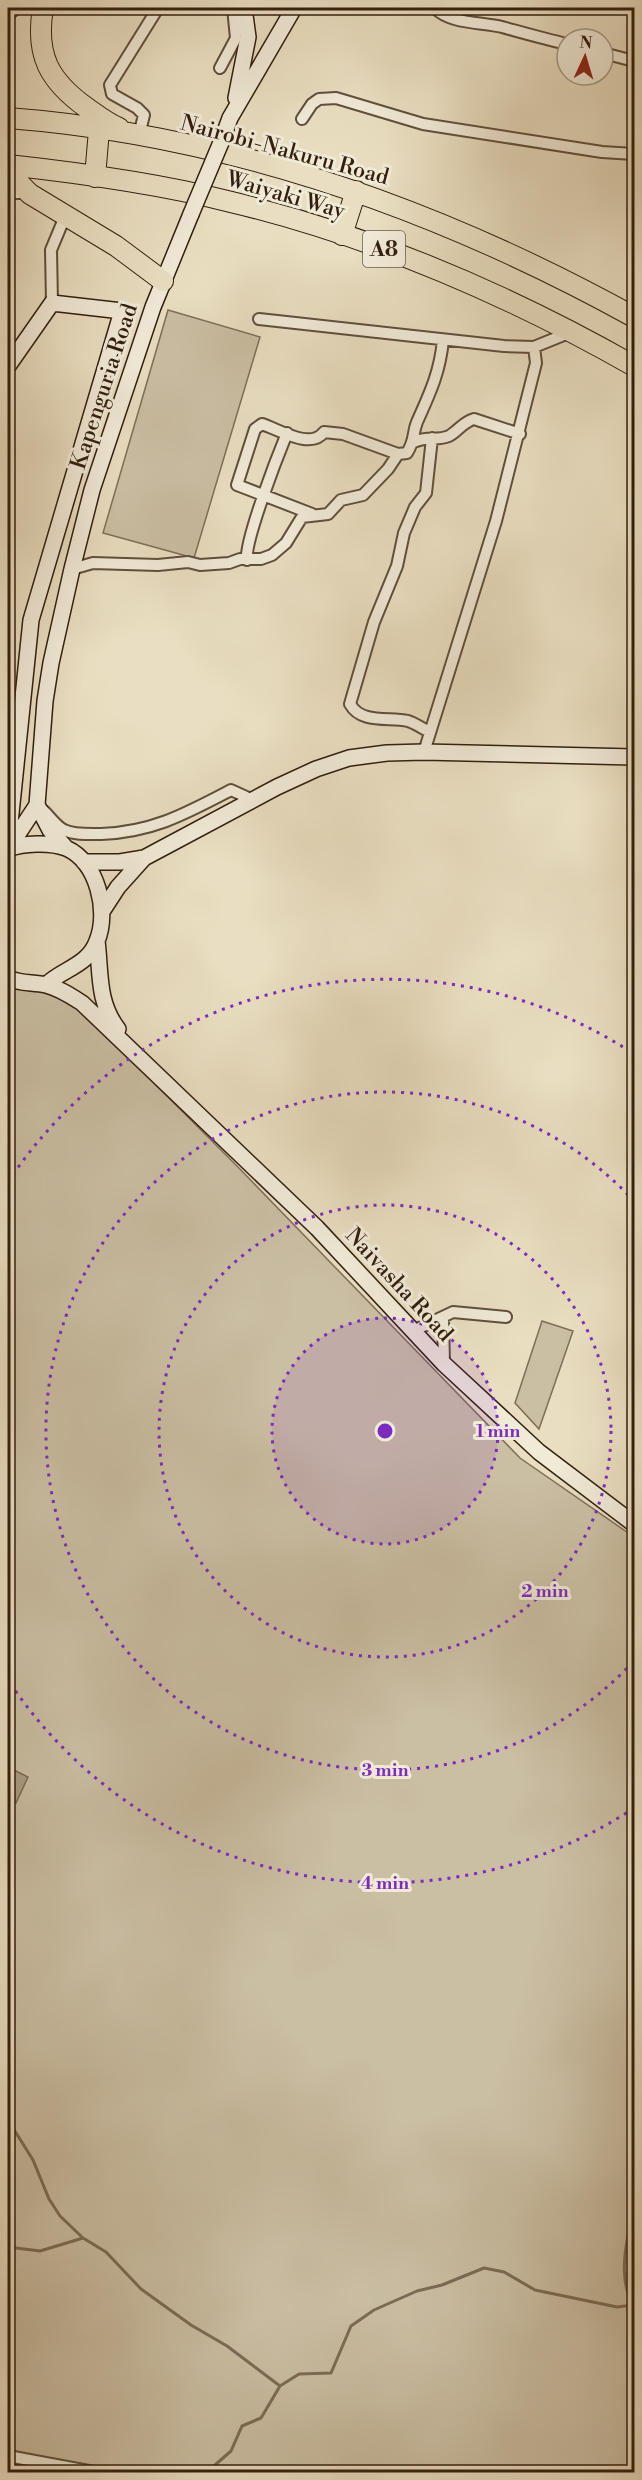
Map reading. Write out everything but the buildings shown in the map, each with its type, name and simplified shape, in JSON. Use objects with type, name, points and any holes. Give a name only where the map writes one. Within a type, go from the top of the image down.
[{"type":"highway","points":[[43,8],[40,35],[48,71],[79,102],[113,125],[139,135]]},
{"type":"highway","name":"Nairobi-Nakuru Road","points":[[8,118],[139,135],[250,160],[356,191],[438,222],[500,250],[578,286],[634,317]]},
{"type":"highway","points":[[95,177],[99,130]]},
{"type":"highway","points":[[9,165],[18,183],[30,194],[116,246],[164,282]]},
{"type":"highway","name":"Waiyaki Way","points":[[9,165],[95,177],[227,201],[342,235],[472,284],[573,331],[634,366]]},
{"type":"highway","points":[[342,235],[356,191]]},
{"type":"street","points":[[139,135],[144,115],[137,108],[112,94],[110,85],[158,8]]},
{"type":"street","points":[[220,68],[236,38],[233,8]]},
{"type":"street","points":[[230,118],[242,73],[248,37],[244,8]]},
{"type":"street","name":"Kapenguria Road","points":[[8,849],[37,805],[45,701],[72,569],[92,490],[146,327],[230,118],[294,8]]},
{"type":"street","points":[[435,8],[440,14],[555,41]]},
{"type":"street","points":[[615,57],[634,61]]},
{"type":"street","points":[[302,119],[319,99],[336,98],[423,124],[602,152],[634,154]]},
{"type":"street","points":[[8,193],[30,194]]},
{"type":"street","points":[[8,366],[52,303],[51,250],[66,214]]},
{"type":"street","points":[[8,825],[31,620],[122,312],[52,303]]},
{"type":"street","points":[[259,320],[504,346],[534,347],[573,331]]},
{"type":"street","points":[[312,514],[237,485],[255,429],[262,424],[312,440],[319,439],[324,432],[344,434],[398,454],[407,453],[414,442],[416,425],[427,403],[441,364],[443,340]]},
{"type":"street","points":[[424,752],[496,521],[520,434],[536,363],[534,347]]},
{"type":"street","points":[[414,442],[424,437],[449,436],[467,421],[474,419],[520,434]]},
{"type":"street","points":[[247,560],[246,555],[253,529],[287,433]]},
{"type":"street","points":[[430,732],[411,722],[365,717],[353,709],[350,704],[374,622],[397,566],[404,533],[415,507],[426,493],[432,438]]},
{"type":"street","points":[[72,569],[93,563],[158,565],[188,562],[200,565],[229,563],[240,559],[261,559],[272,555],[286,543],[302,517],[312,514],[328,514],[341,500],[363,495],[388,469],[398,454]]},
{"type":"street","points":[[27,660],[51,663]]},
{"type":"street","points":[[84,862],[120,862],[144,858],[316,769],[349,758],[387,753],[424,752],[634,757]]},
{"type":"street","points":[[37,805],[64,830],[90,834],[148,829],[177,818],[231,790],[253,800]]},
{"type":"street","points":[[37,805],[50,830],[66,848],[84,862],[98,887],[103,910]]},
{"type":"street","points":[[8,849],[17,845],[66,848]]},
{"type":"street","points":[[103,910],[118,886],[144,858]]},
{"type":"street","name":"Naivasha Road","points":[[103,910],[98,941],[101,996],[115,1026],[144,1062]]},
{"type":"street","points":[[46,985],[82,962],[98,941]]},
{"type":"street","name":"Naivasha Road","points":[[8,978],[46,985],[82,1003],[317,1228],[444,1364],[539,1452],[634,1524]]},
{"type":"street","points":[[413,1331],[453,1312],[506,1317]]},
{"type":"street","points":[[443,1318],[444,1364]]},
{"type":"street","points":[[8,2456],[94,2472]]},
{"type":"shaded area","points":[[168,310],[260,337],[194,558],[103,533]]},
{"type":"shaded area","points":[[8,986],[47,993],[82,1011],[236,1165],[520,1458],[634,1537],[634,2472],[116,2472],[8,2455]]},
{"type":"shaded area","points":[[542,1321],[573,1331],[539,1429],[515,1403]]},
{"type":"shaded area","points":[[8,1767],[28,1777],[16,1803],[8,1799]]},
{"type":"waterway","points":[[8,2120],[33,2160],[49,2199],[60,2216],[83,2238]]},
{"type":"waterway","points":[[632,2305],[626,2288],[624,2262],[628,2236],[634,2232]]},
{"type":"waterway","points":[[8,2247],[40,2251],[83,2238],[106,2252],[141,2289],[191,2325],[227,2346],[280,2386]]},
{"type":"waterway","points":[[207,2472],[231,2451],[242,2426],[261,2418],[280,2386],[299,2374],[331,2373],[351,2326],[374,2310],[417,2291],[442,2285],[484,2268],[504,2272],[535,2290],[617,2307],[634,2305]]}]
